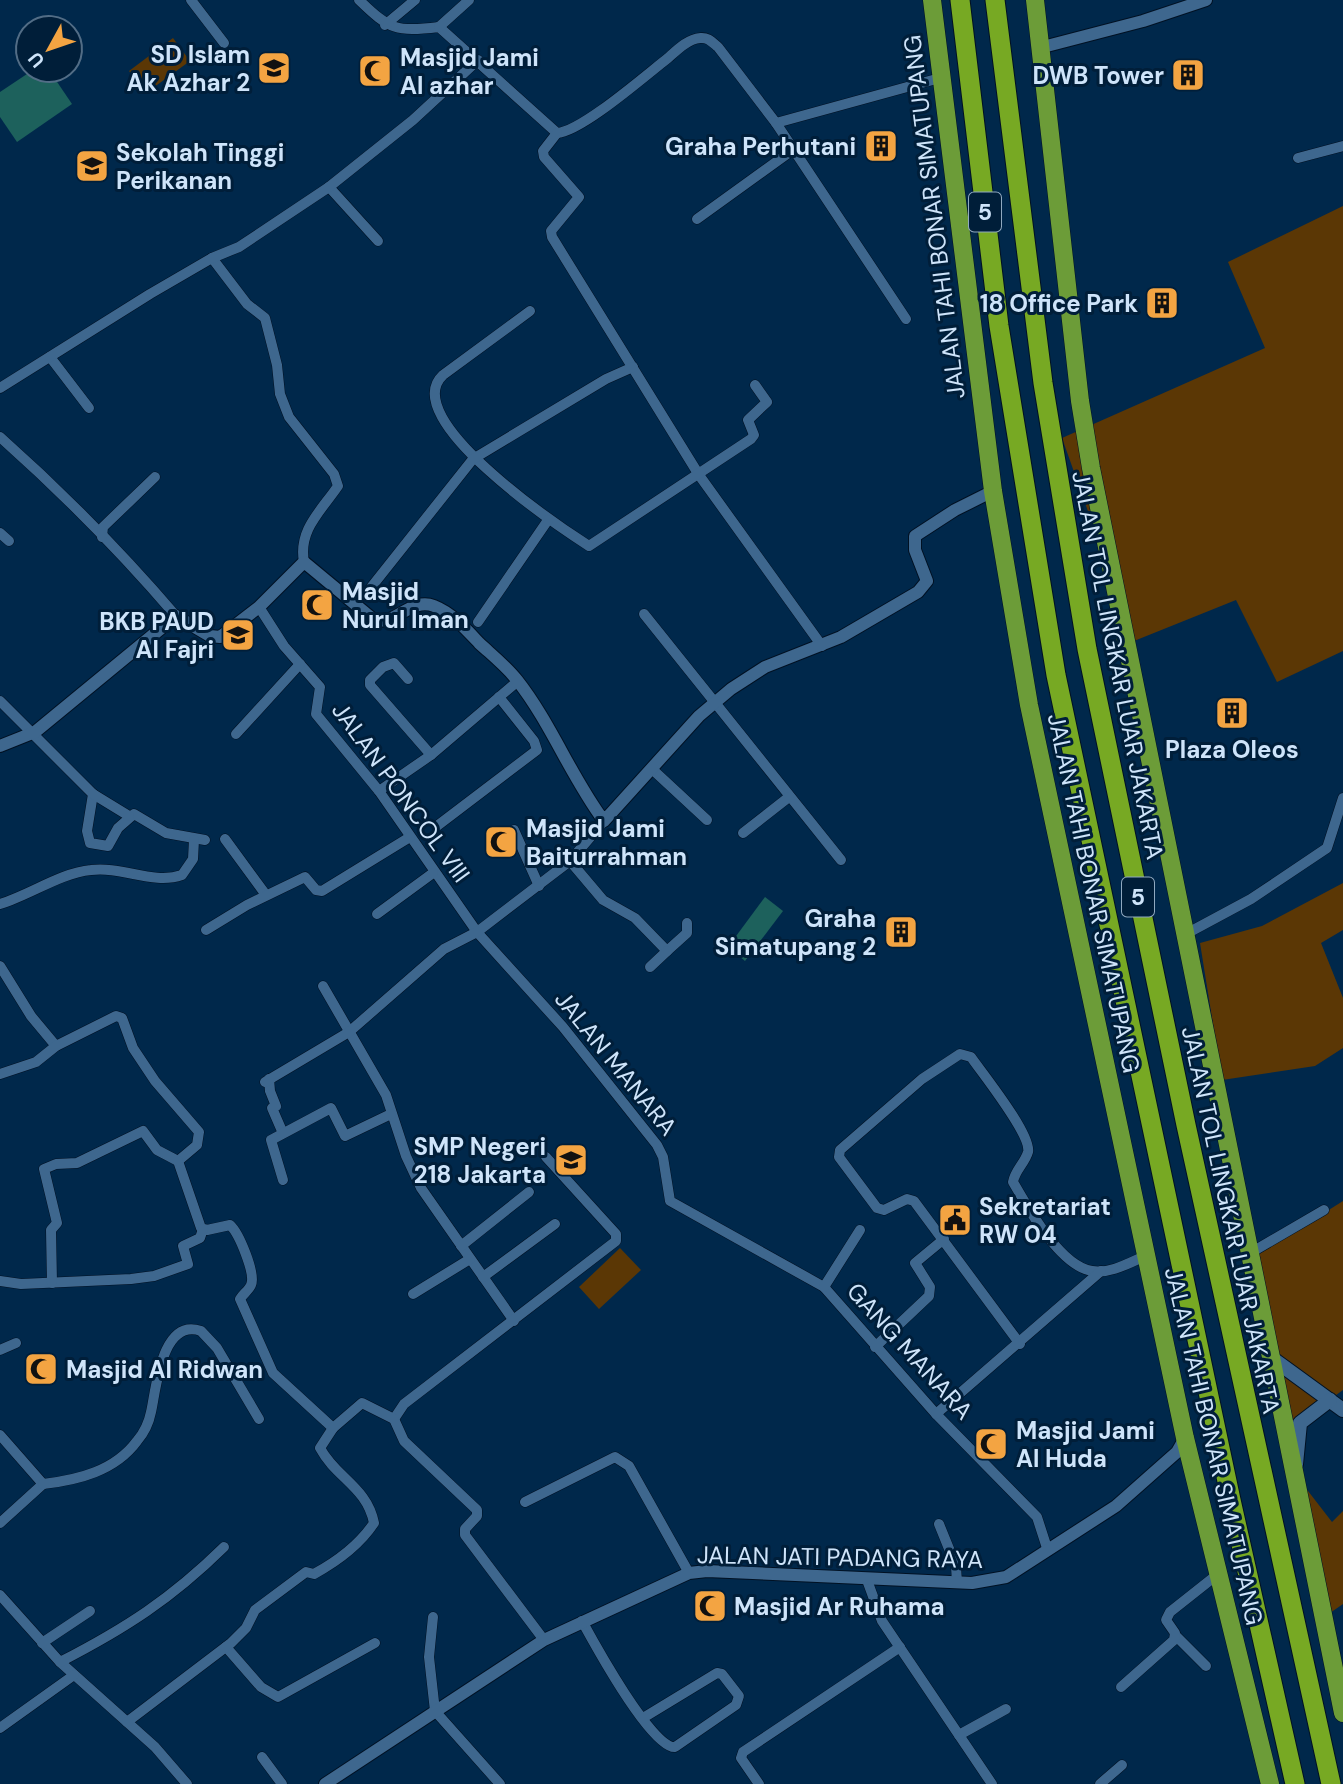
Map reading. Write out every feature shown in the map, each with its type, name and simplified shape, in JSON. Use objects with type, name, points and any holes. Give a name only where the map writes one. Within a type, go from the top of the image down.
[{"type":"highway","name":"JALAN TAHI BONAR SIMATUPANG","points":[[932,0],[993,491],[1029,705],[1185,1438],[1270,1784]]},
{"type":"highway","name":"5","points":[[960,0],[1003,351],[1056,675],[1231,1500],[1295,1784]]},
{"type":"highway","name":"JALAN TOL LINGKAR LUAR JAKARTA","points":[[995,0],[1043,383],[1087,649],[1188,1138],[1331,1784]]},
{"type":"highway","points":[[1035,0],[1091,468],[1184,935],[1252,1252],[1343,1713]]},
{"type":"main road","points":[[1273,1359],[1338,1405],[1300,1423],[1296,1471]]},
{"type":"street","points":[[191,0],[224,43]]},
{"type":"street","points":[[359,0],[385,26],[408,31],[439,27],[469,0]]},
{"type":"street","points":[[385,26],[415,0]]},
{"type":"street","points":[[1040,48],[1143,21],[1206,0]]},
{"type":"street","points":[[439,27],[557,133]]},
{"type":"street","points":[[822,646],[699,475],[551,235],[579,197],[544,157],[543,152],[557,133],[568,131],[590,118],[680,48],[702,37],[709,39],[776,123],[906,319]]},
{"type":"street","points":[[0,388],[212,258],[239,247],[329,187],[413,120],[478,60]]},
{"type":"street","points":[[776,123],[940,78]]},
{"type":"street","points":[[1298,158],[1343,146]]},
{"type":"street","points":[[697,219],[794,149]]},
{"type":"street","points":[[329,187],[378,240]]},
{"type":"street","points":[[212,258],[247,304],[265,318],[277,365],[280,394],[289,417],[337,480],[338,485],[303,536],[301,546],[304,562],[374,620],[384,621],[411,606],[433,605],[465,627],[518,681],[571,772],[604,821]]},
{"type":"street","points":[[530,311],[437,381],[433,393],[440,411],[473,459],[548,520],[589,546],[752,438],[748,420],[767,402],[755,385]]},
{"type":"street","points":[[50,357],[89,408]]},
{"type":"street","points":[[365,595],[473,459],[606,379],[633,367]]},
{"type":"street","points":[[0,437],[45,477],[137,570],[176,616],[215,638],[259,607],[304,562]]},
{"type":"street","points":[[102,537],[103,527],[155,477]]},
{"type":"street","points":[[282,1131],[272,1108],[276,1107],[267,1080],[349,1032],[437,955],[477,933],[570,861],[715,702],[765,667],[822,646],[918,592],[927,581],[914,545],[915,536],[955,510],[993,491]]},
{"type":"street","points":[[478,622],[548,520]]},
{"type":"street","points":[[0,533],[9,541]]},
{"type":"street","name":"JALAN PONCOL VIII","points":[[259,607],[320,687],[316,713],[379,791],[433,873],[477,933]]},
{"type":"street","points":[[644,614],[841,860]]},
{"type":"street","points":[[0,746],[35,732],[176,616]]},
{"type":"street","points":[[408,679],[394,663],[388,664],[370,680],[370,685],[430,755]]},
{"type":"street","points":[[236,734],[300,664]]},
{"type":"street","points":[[379,791],[430,755],[518,681]]},
{"type":"street","points":[[436,826],[537,750],[534,741],[499,697]]},
{"type":"street","points":[[0,701],[35,732],[93,794],[129,816]]},
{"type":"street","points":[[652,769],[707,820]]},
{"type":"street","points":[[93,794],[87,831],[90,843],[108,846],[129,816],[134,814],[166,833],[205,840]]},
{"type":"street","points":[[743,833],[789,797]]},
{"type":"street","points":[[1184,935],[1261,893],[1327,848],[1343,798]]},
{"type":"street","points":[[514,830],[539,886]]},
{"type":"street","points":[[206,930],[266,895],[305,877],[317,890],[322,891],[410,837]]},
{"type":"street","points":[[225,839],[266,895]]},
{"type":"street","points":[[0,904],[91,870],[173,878],[190,867],[194,840]]},
{"type":"street","points":[[570,861],[603,900],[635,918],[667,951]]},
{"type":"street","points":[[377,914],[433,873]]},
{"type":"street","points":[[650,967],[687,933],[687,923]]},
{"type":"street","name":"JALAN MANARA","points":[[477,933],[563,1027],[657,1145],[663,1157],[669,1200],[705,1222]]},
{"type":"street","points":[[0,966],[31,1016],[56,1046]]},
{"type":"street","points":[[323,986],[386,1095],[414,1174],[514,1321]]},
{"type":"street","points":[[0,1074],[36,1062],[56,1046],[116,1016],[124,1019],[133,1048],[199,1132],[197,1145],[178,1161],[177,1167],[203,1229],[200,1238],[183,1246],[188,1264],[173,1270],[131,1279],[21,1284],[0,1281]]},
{"type":"street","points":[[1020,1344],[912,1199],[887,1209],[877,1208],[839,1154],[936,1067],[960,1054],[971,1057],[1022,1132],[1028,1147],[1028,1153],[1013,1182],[1021,1196],[1040,1226],[1068,1258],[1082,1268],[1101,1271]]},
{"type":"street","points":[[283,1180],[271,1140],[282,1131],[331,1108],[345,1136],[391,1114]]},
{"type":"street","points":[[52,1283],[51,1230],[57,1223],[44,1169],[56,1164],[77,1163],[143,1132],[157,1150],[178,1161]]},
{"type":"street","points":[[395,1418],[404,1404],[617,1239],[616,1234],[546,1157]]},
{"type":"street","points":[[461,1246],[529,1192]]},
{"type":"street","points":[[1252,1252],[1324,1210]]},
{"type":"street","name":"GANG MANARA","points":[[705,1222],[824,1287],[936,1414],[1037,1517],[1047,1548]]},
{"type":"street","points":[[483,1277],[555,1224]]},
{"type":"street","points":[[203,1229],[230,1225],[241,1238],[252,1281],[240,1299],[262,1354],[277,1377],[333,1428]]},
{"type":"street","points":[[824,1287],[860,1230]]},
{"type":"street","points":[[875,1347],[929,1296],[930,1287],[915,1263],[944,1239]]},
{"type":"street","points":[[936,1414],[1020,1344],[1101,1271],[1145,1256]]},
{"type":"street","points":[[414,1294],[470,1259]]},
{"type":"street","points":[[0,1523],[43,1484],[88,1476],[129,1451],[148,1423],[156,1373],[162,1358],[178,1337],[190,1330],[201,1331],[217,1348],[259,1419]]},
{"type":"street","points":[[0,1350],[16,1343]]},
{"type":"street","points":[[127,1722],[226,1647],[246,1628],[255,1610],[306,1572],[314,1574],[329,1566],[374,1523],[370,1504],[326,1459],[320,1448],[333,1428],[362,1404],[395,1418],[404,1441],[477,1510],[477,1516],[465,1529],[465,1535],[544,1640]]},
{"type":"street","points":[[0,1435],[43,1484]]},
{"type":"street","name":"JALAN JATI PADANG RAYA","points":[[325,1784],[544,1640],[689,1573],[707,1571],[957,1583],[997,1581],[1017,1571],[1047,1548],[1116,1506],[1177,1452],[1185,1438]]},
{"type":"street","points":[[525,1502],[615,1457],[621,1458],[629,1465],[689,1573]]},
{"type":"street","points":[[1163,1463],[1178,1460],[1192,1465]]},
{"type":"street","points":[[939,1524],[956,1566],[957,1583]]},
{"type":"street","points":[[60,1662],[142,1618],[187,1584],[224,1547]]},
{"type":"street","points":[[1206,1666],[1176,1636],[1167,1624],[1168,1616],[1218,1574]]},
{"type":"street","points":[[867,1580],[876,1609],[992,1784]]},
{"type":"street","points":[[0,1595],[60,1662],[127,1722],[187,1784]]},
{"type":"street","points":[[43,1643],[90,1611]]},
{"type":"street","points":[[433,1617],[429,1657],[435,1711],[500,1784]]},
{"type":"street","points":[[582,1621],[613,1675],[643,1718],[664,1744],[675,1747],[736,1705],[739,1696],[722,1674],[717,1672],[643,1718]]},
{"type":"street","points":[[1121,1687],[1176,1636]]},
{"type":"street","points":[[226,1647],[261,1688],[278,1697],[375,1643]]},
{"type":"street","points":[[759,1784],[741,1758],[743,1752],[901,1647]]},
{"type":"street","points":[[0,1728],[74,1675]]},
{"type":"street","points":[[960,1735],[1006,1709]]},
{"type":"street","points":[[262,1757],[282,1784]]},
{"type":"street","points":[[1100,1784],[1122,1765]]},
{"type":"shaded area","points":[[173,38],[190,61],[146,93],[129,71]]},
{"type":"shaded area","points":[[14,83],[58,84],[72,104],[17,142],[0,117],[0,92]]},
{"type":"shaded area","points":[[1343,206],[1343,651],[1277,682],[1236,600],[1134,641],[1062,438],[1265,348],[1228,262]]},
{"type":"shaded area","points":[[1343,883],[1343,930],[1321,943],[1343,998],[1343,1048],[1315,1066],[1222,1080],[1200,943],[1262,926]]},
{"type":"shaded area","points":[[765,897],[783,911],[745,961],[728,947]]},
{"type":"shaded area","points":[[1343,1201],[1343,1390],[1288,1430],[1248,1261]]},
{"type":"shaded area","points":[[620,1248],[641,1270],[599,1309],[579,1287]]},
{"type":"shaded area","points":[[1298,1478],[1332,1522],[1343,1511],[1343,1604],[1330,1613]]},
{"type":"place","name":"SD Islam Ak Azhar 2","points":[[274,68]]},
{"type":"place","name":"Masjid Jami Al azhar","points":[[375,71]]},
{"type":"place","name":"DWB Tower","points":[[1188,75]]},
{"type":"place","name":"Graha Perhutani","points":[[881,146]]},
{"type":"place","name":"Sekolah Tinggi Perikanan","points":[[92,166]]},
{"type":"place","name":"18 Office Park","points":[[1162,303]]},
{"type":"place","name":"Masjid Nurul Iman","points":[[317,605]]},
{"type":"place","name":"BKB PAUD Al Fajri","points":[[238,635]]},
{"type":"place","name":"Plaza Oleos","points":[[1232,713]]},
{"type":"place","name":"Masjid Jami Baiturrahman","points":[[501,842]]},
{"type":"place","name":"Graha Simatupang 2","points":[[901,932]]},
{"type":"place","name":"SMP Negeri 218 Jakarta","points":[[571,1160]]},
{"type":"place","name":"Sekretariat RW 04","points":[[955,1220]]},
{"type":"place","name":"Masjid Al Ridwan","points":[[41,1369]]},
{"type":"place","name":"Masjid Jami Al Huda","points":[[991,1444]]},
{"type":"place","name":"Masjid Ar Ruhama","points":[[710,1606]]}]
